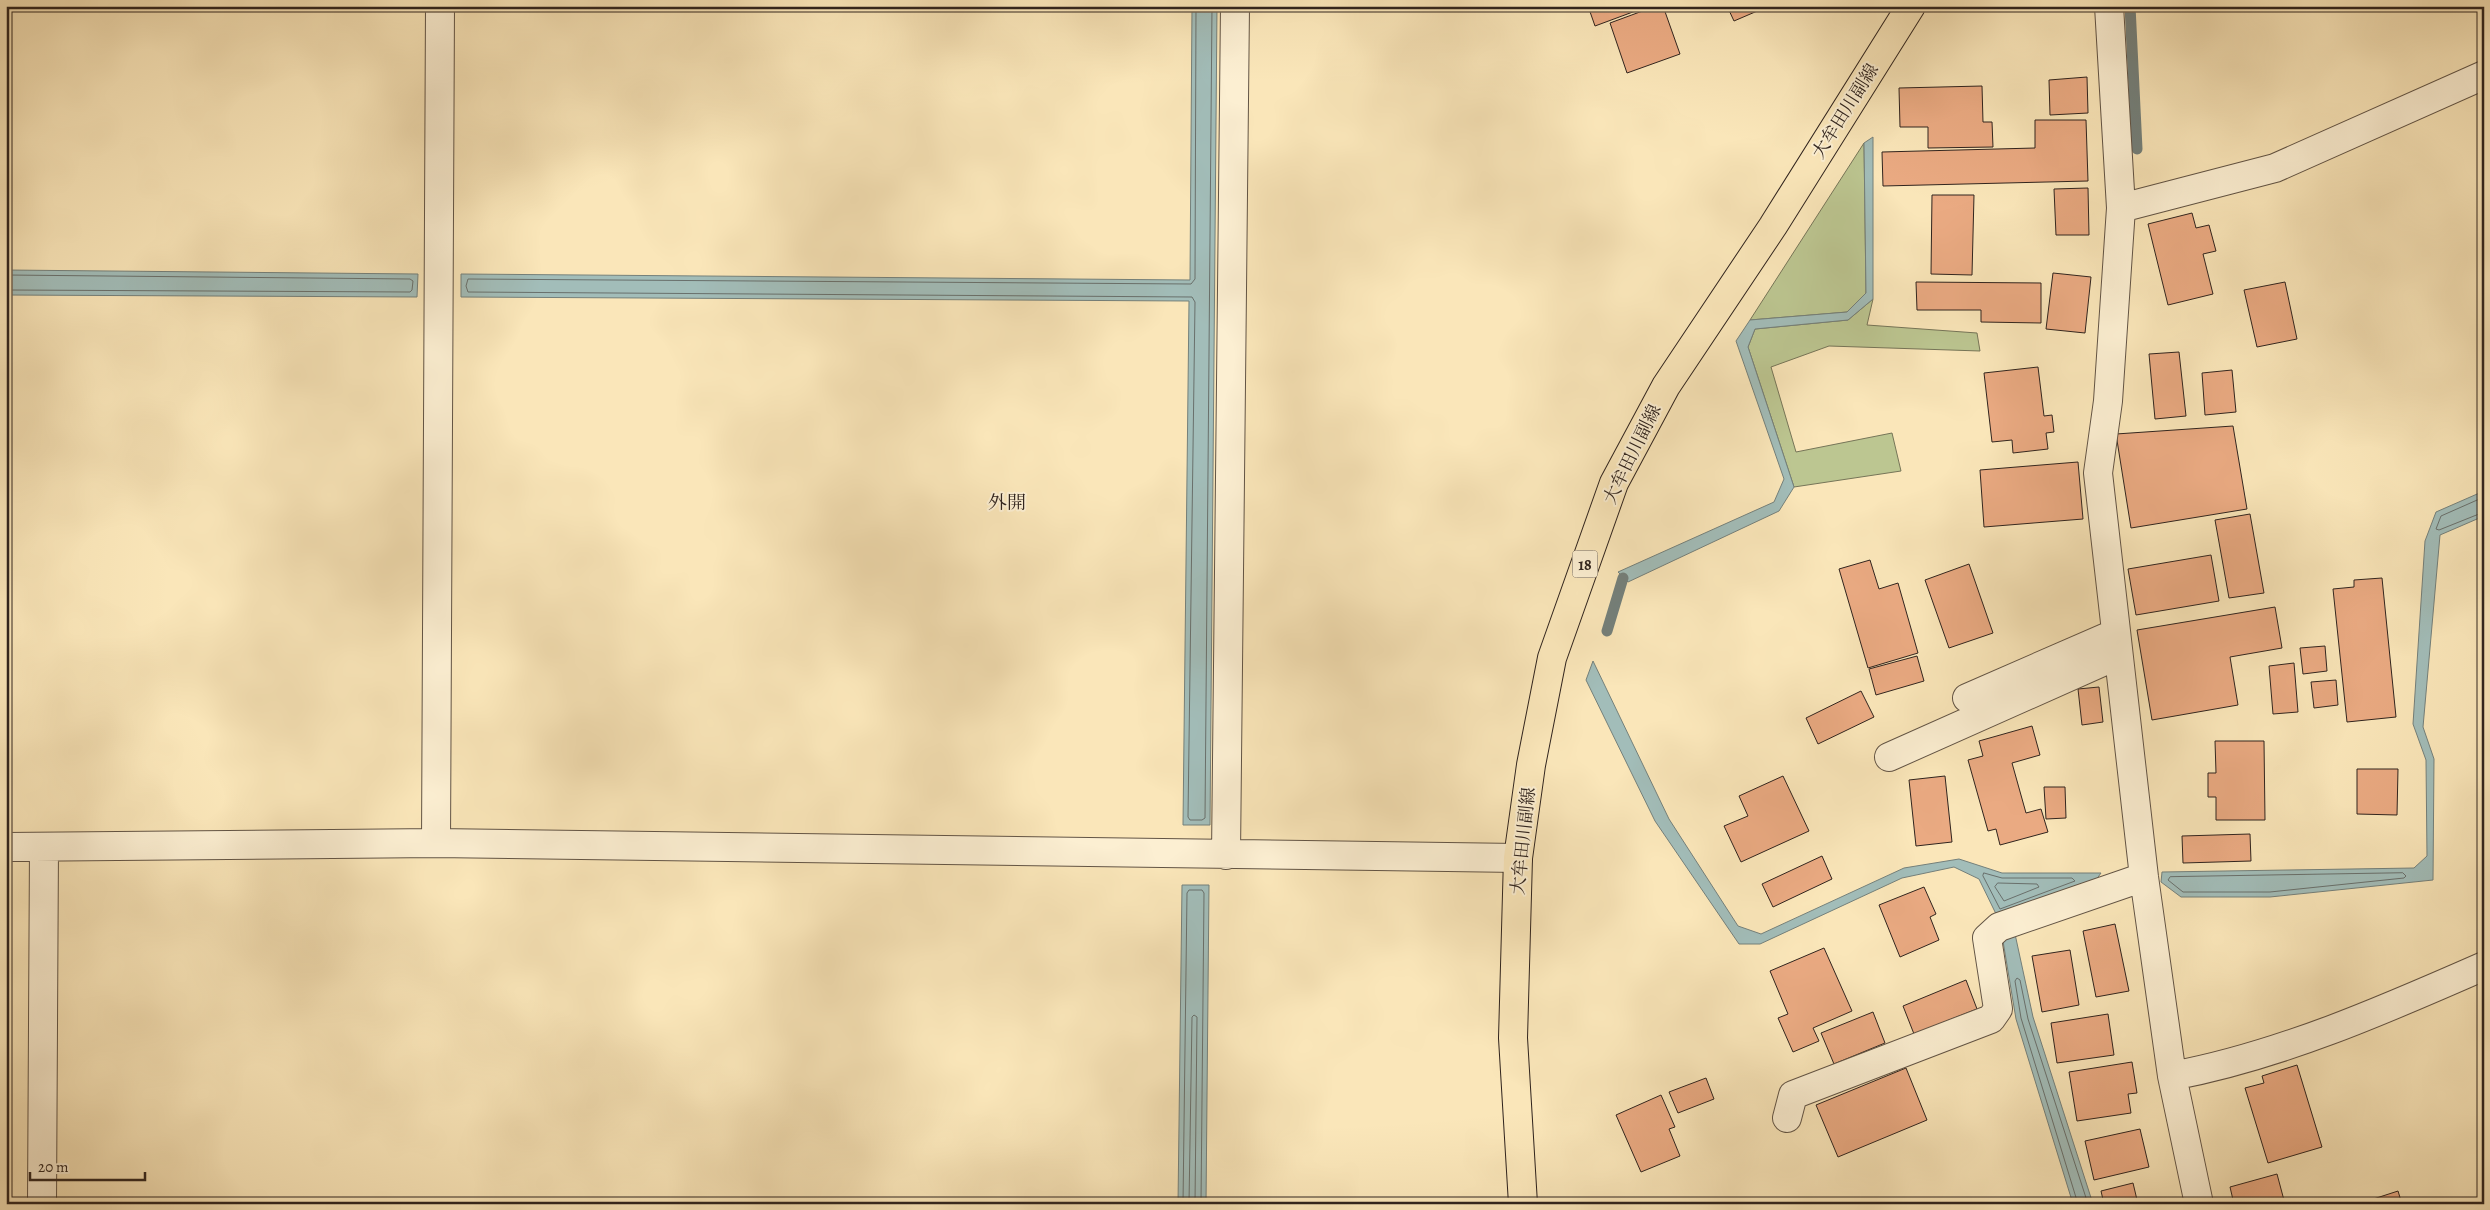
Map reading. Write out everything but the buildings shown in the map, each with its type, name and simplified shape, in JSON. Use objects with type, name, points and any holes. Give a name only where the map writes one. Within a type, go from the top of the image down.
[{"type":"main road","name":"大牟田川副線","points":[[1523,1204],[1513,1038],[1518,858],[1531,765],[1552,658],[1614,482],[1666,386],[1773,226],[1910,6]]},
{"type":"street","points":[[436,843],[440,6]]},
{"type":"street","points":[[1226,855],[1235,6]]},
{"type":"street","points":[[2109,6],[2121,208],[2108,401],[2098,473],[2144,877],[2172,1076],[2199,1204]]},
{"type":"street","points":[[2121,208],[2275,168],[2484,75]]},
{"type":"street","points":[[1967,698],[2117,644]]},
{"type":"street","points":[[1889,757],[2117,644]]},
{"type":"street","points":[[6,847],[436,843],[1518,858]]},
{"type":"street","points":[[42,1204],[44,847]]},
{"type":"street","points":[[1787,1118],[1793,1095],[1991,1019],[1998,1009],[1988,938],[1999,927],[2144,877]]},
{"type":"street","points":[[2172,1076],[2216,1068],[2374,1014],[2484,966]]},
{"type":"green space","points":[[1864,143],[1866,293],[1848,312],[1750,320]]},
{"type":"green space","points":[[1873,299],[1867,325],[1977,333],[1980,351],[1829,346],[1771,367],[1796,452],[1892,433],[1901,471],[1794,487],[1748,347],[1755,329],[1848,320]]},
{"type":"water","points":[[1192,6],[1217,6],[1210,825],[1183,825],[1189,301],[461,297],[461,274],[1190,280]]},
{"type":"water","points":[[1873,137],[1873,299],[1848,320],[1755,329],[1748,347],[1794,487],[1779,511],[1628,582],[1618,572],[1774,502],[1784,479],[1736,341],[1750,320],[1847,312],[1866,293],[1864,143]]},
{"type":"water","points":[[6,270],[418,274],[417,297],[6,295]]},
{"type":"water","points":[[2484,491],[2484,516],[2440,535],[2423,727],[2434,759],[2433,880],[2270,897],[2181,897],[2161,882],[2162,872],[2414,868],[2427,856],[2426,760],[2413,724],[2425,541],[2436,512]]},
{"type":"water","points":[[1593,661],[1669,819],[1738,926],[1761,934],[1904,868],[1959,859],[2002,873],[2101,873],[2096,880],[1997,916],[1979,879],[1954,867],[1902,878],[1760,944],[1739,944],[1655,821],[1586,680]]},
{"type":"water","points":[[1182,885],[1209,885],[1206,1204],[1178,1204]]},
{"type":"water","points":[[2015,934],[2033,1017],[2093,1204],[2073,1204],[2016,1019],[2003,941]]},
{"type":"waterway","points":[[2130,6],[2137,149]]},
{"type":"waterway","points":[[1607,631],[1623,578]]},
{"type":"district","name":"外開","points":[[1007,502]]}]
